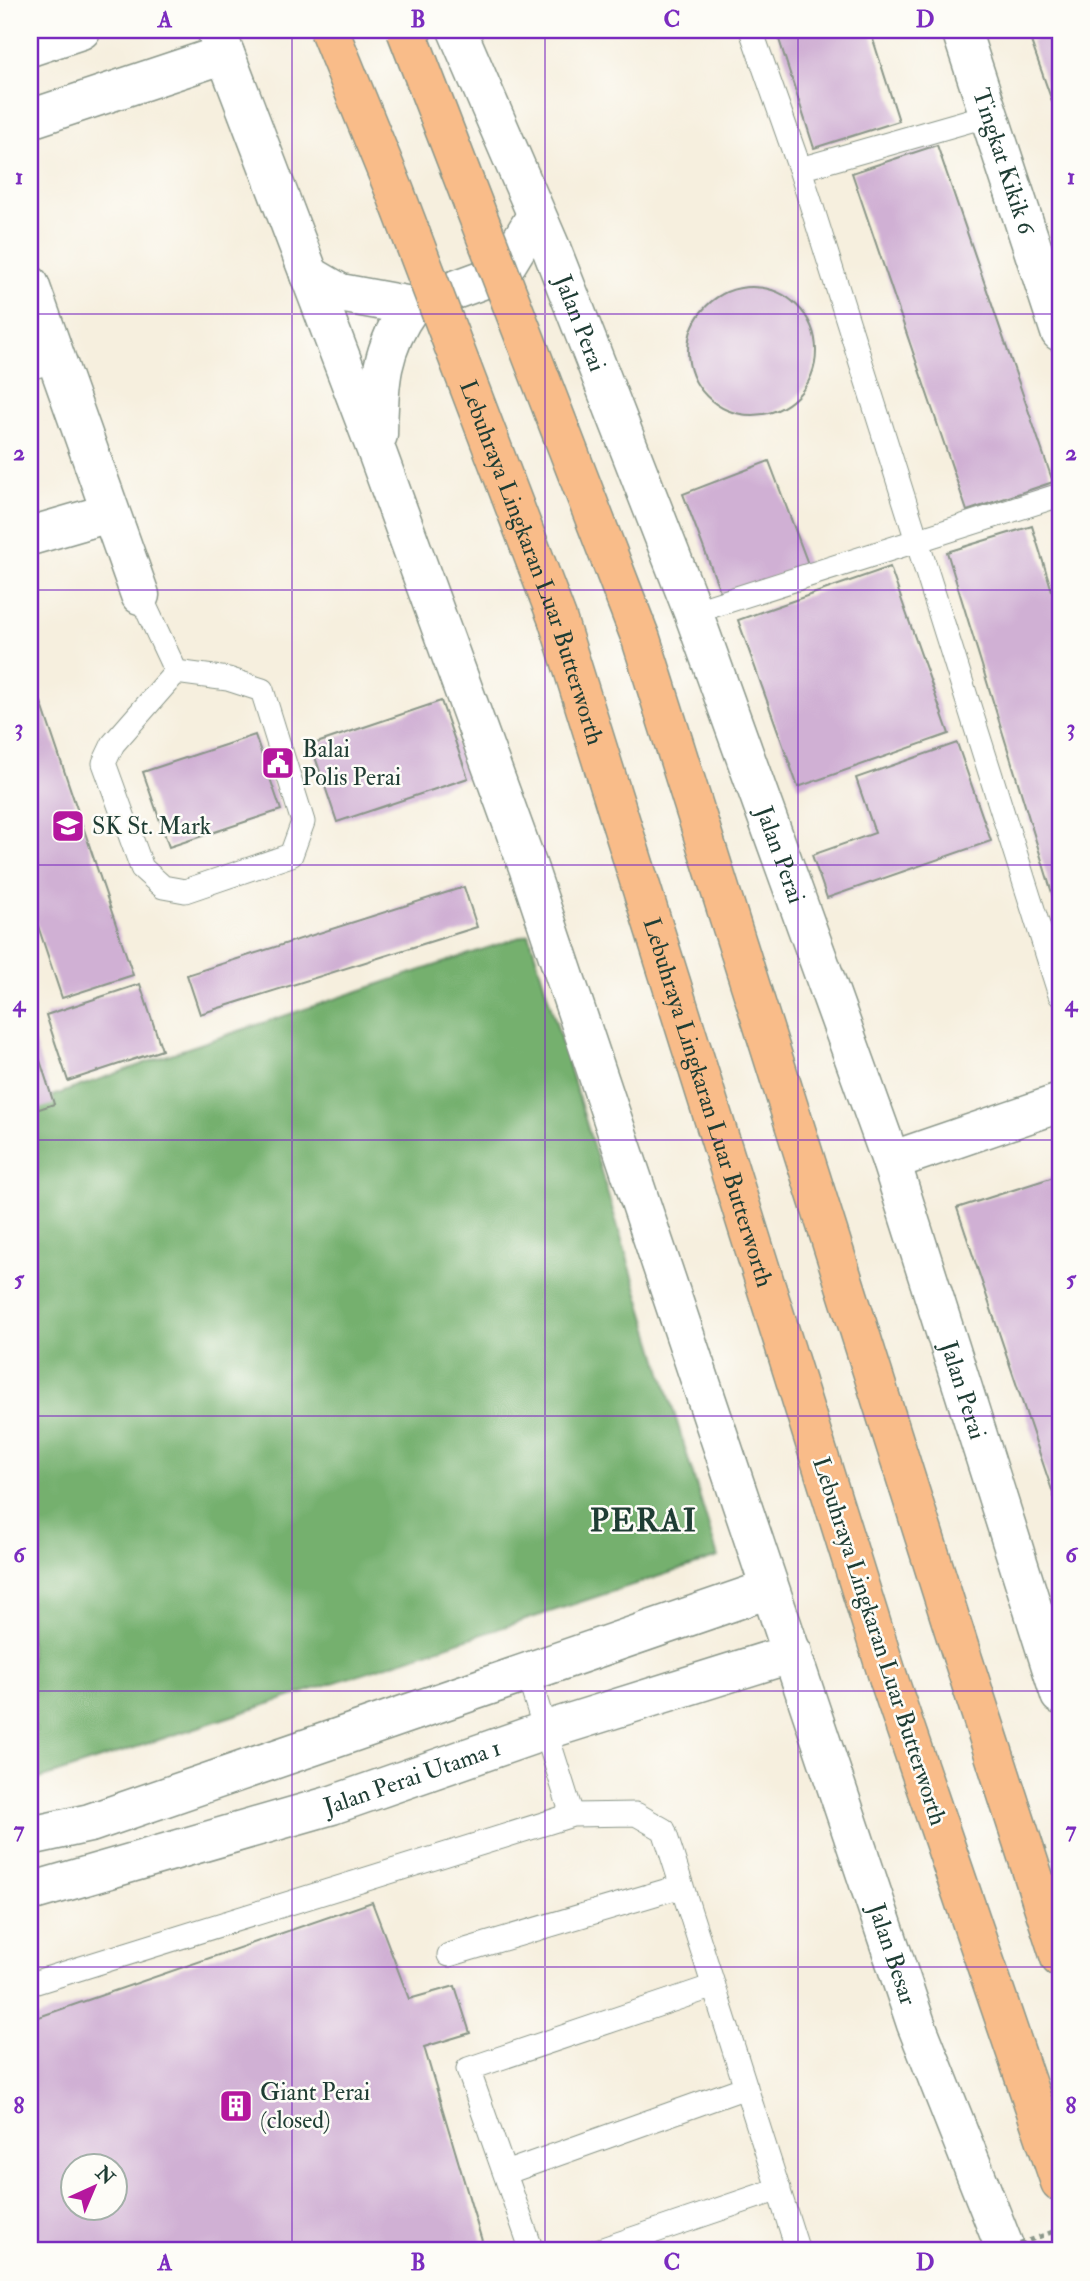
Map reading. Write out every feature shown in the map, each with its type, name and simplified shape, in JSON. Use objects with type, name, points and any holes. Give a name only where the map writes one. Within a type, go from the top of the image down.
[{"type":"highway","name":"Lebuhraya Lingkaran Luar Butterworth","points":[[329,30],[395,192],[558,618],[889,1680],[1060,2182]]},
{"type":"highway","points":[[406,30],[641,639],[1060,1958]]},
{"type":"street","points":[[30,47],[81,30]]},
{"type":"street","name":"Jalan Perai","points":[[457,30],[536,216],[693,612],[891,1161],[1060,1695]]},
{"type":"street","name":"Tingkat Kikik 6","points":[[970,32],[989,115],[1060,332]]},
{"type":"street","points":[[30,119],[221,42]]},
{"type":"street","name":"Jalan Besar","points":[[221,42],[378,455],[528,867],[916,2024],[1003,2251]]},
{"type":"street","points":[[309,275],[340,293],[411,306],[490,277],[508,262],[536,216]]},
{"type":"street","points":[[30,285],[44,364],[109,513],[140,595]]},
{"type":"street","points":[[378,455],[383,361],[393,331],[411,306]]},
{"type":"street","points":[[30,536],[109,513]]},
{"type":"street","points":[[891,1161],[1060,1104]]},
{"type":"street","points":[[30,1836],[90,1823],[769,1589]]},
{"type":"street","name":"Jalan Perai Utama 1","points":[[30,1892],[332,1805],[547,1730],[793,1653]]},
{"type":"lane","points":[[751,30],[800,169],[1060,995]]},
{"type":"lane","points":[[800,169],[989,115]]},
{"type":"lane","points":[[693,612],[1060,495]]},
{"type":"lane","points":[[140,595],[177,672]]},
{"type":"lane","points":[[177,672],[228,679],[262,690],[303,822],[291,855],[185,891],[163,887],[142,868],[104,762],[113,744],[177,672]]},
{"type":"lane","points":[[527,1672],[572,1815]]},
{"type":"lane","points":[[30,1984],[572,1815],[636,1814],[664,1830],[798,2251]]},
{"type":"lane","points":[[449,1955],[682,1886]]},
{"type":"lane","points":[[532,2251],[468,2069],[714,1986]]},
{"type":"lane","points":[[505,2173],[746,2087]]},
{"type":"lane","points":[[597,2251],[779,2189]]},
{"type":"path","points":[[1003,2251],[1060,2229]]},
{"type":"green space","points":[[529,934],[718,1557],[30,1782],[30,1104]]},
{"type":"building","points":[[776,30],[870,30],[899,121],[814,148]]},
{"type":"building","points":[[1060,31],[1060,124],[1031,41]]},
{"type":"building","points":[[937,145],[1053,482],[967,511],[852,173]]},
{"type":"building","points":[[752,287],[777,292],[797,306],[811,326],[816,351],[811,376],[797,396],[777,410],[752,415],[727,410],[707,396],[693,376],[688,351],[693,326],[707,306],[727,292]]},
{"type":"building","points":[[769,461],[808,564],[722,596],[683,494]]},
{"type":"building","points":[[1032,526],[1060,617],[1060,919],[947,552]]},
{"type":"building","points":[[890,567],[949,734],[798,787],[738,620]]},
{"type":"building","points":[[441,701],[468,778],[337,822],[311,745]]},
{"type":"building","points":[[41,702],[133,975],[62,998],[30,902],[30,706]]},
{"type":"building","points":[[255,735],[281,810],[169,847],[143,772]]},
{"type":"building","points":[[957,743],[991,841],[827,898],[812,855],[875,833],[856,778]]},
{"type":"building","points":[[464,887],[477,927],[200,1014],[187,975]]},
{"type":"building","points":[[140,984],[162,1050],[68,1081],[46,1015]]},
{"type":"building","points":[[30,1029],[54,1104],[30,1112]]},
{"type":"building","points":[[1060,1175],[1060,1514],[957,1208]]},
{"type":"building","name":"Giant Perai (closed)","points":[[372,1902],[409,1999],[455,1986],[470,2033],[424,2047],[485,2251],[30,2251],[30,2020]]},
{"type":"place","name":"Balai Polis Perai","points":[[278,763]]},
{"type":"place","name":"SK St. Mark","points":[[68,826]]},
{"type":"place","name":"Giant Perai (closed)","points":[[236,2106]]},
{"type":"district","name":"PERAI","points":[[644,1520]]}]
